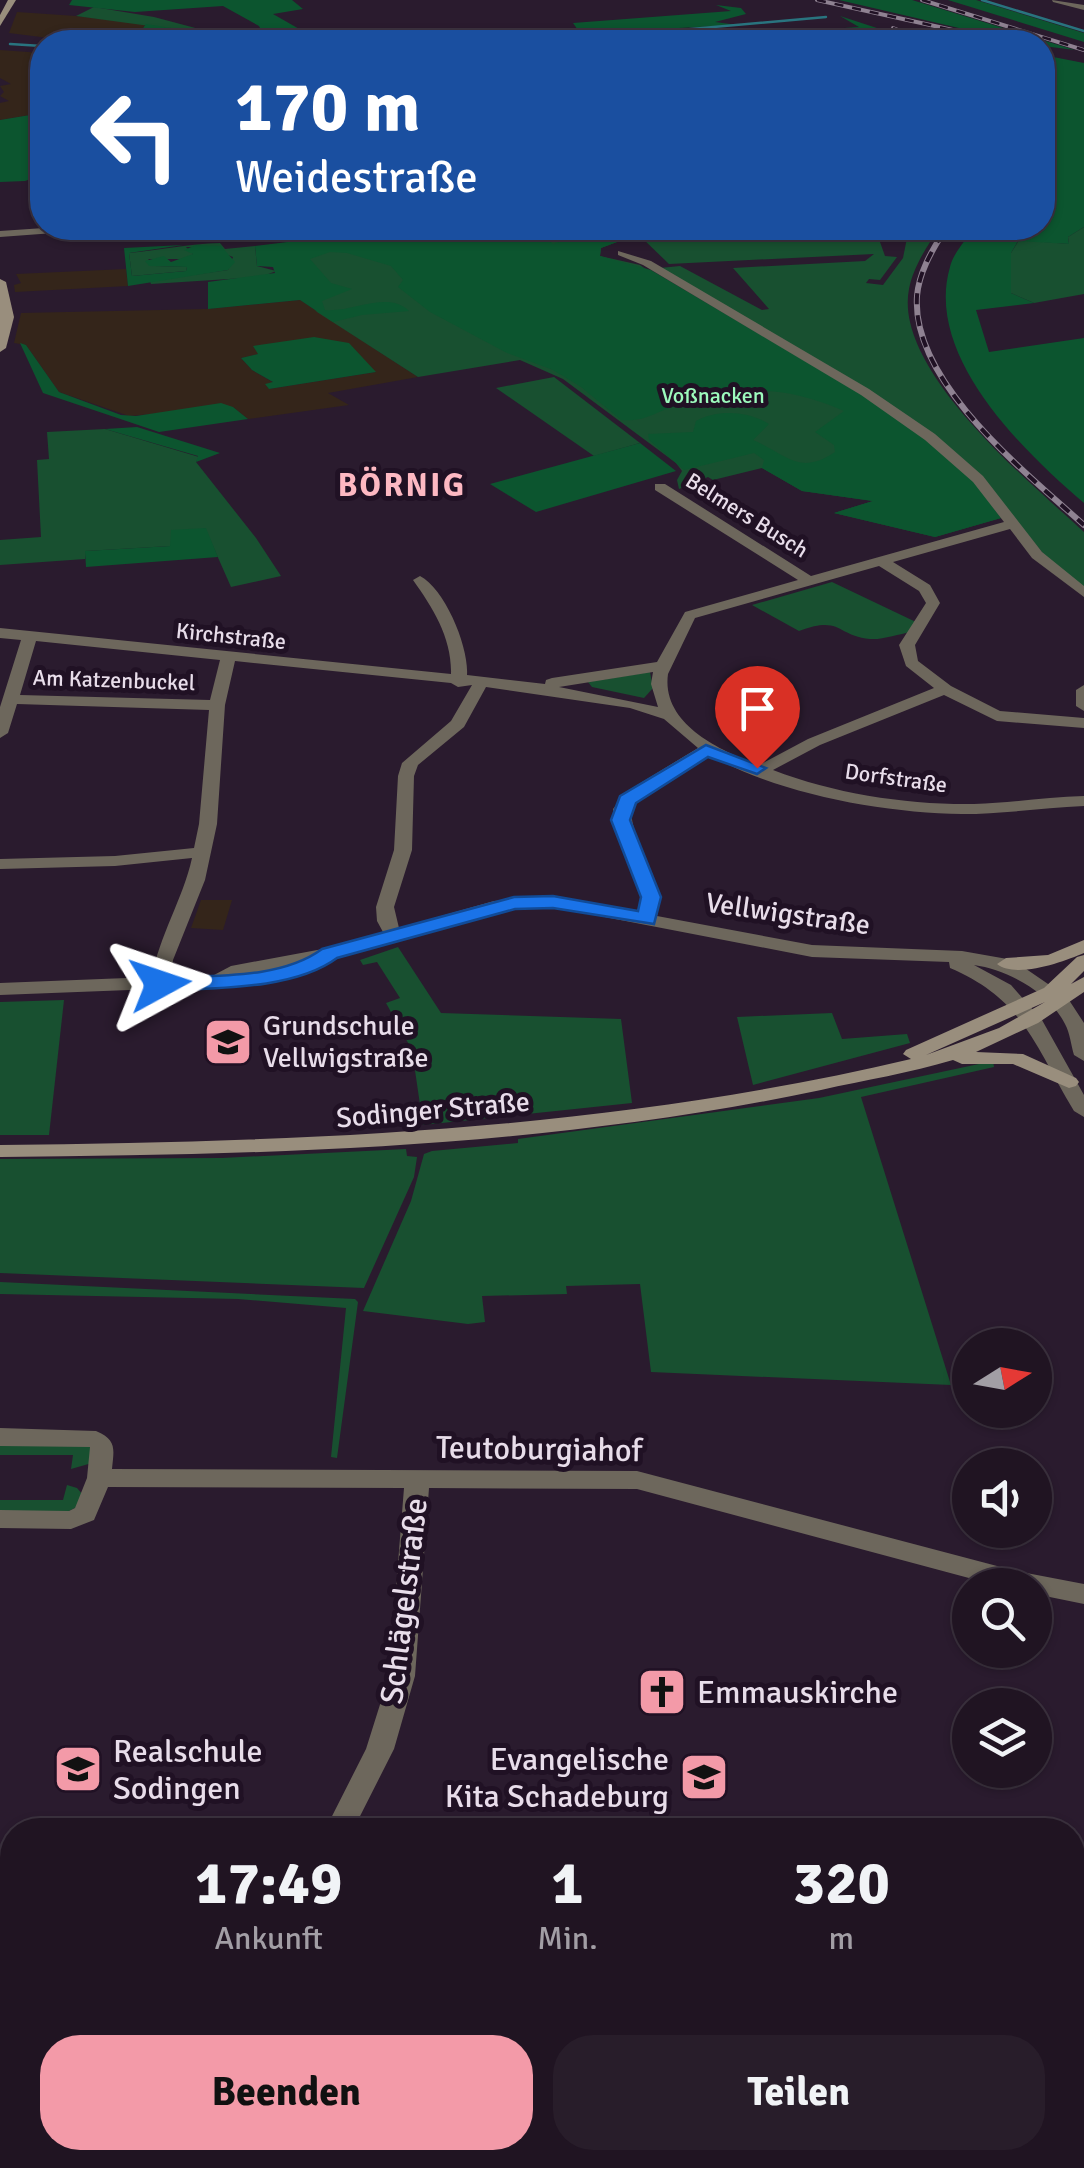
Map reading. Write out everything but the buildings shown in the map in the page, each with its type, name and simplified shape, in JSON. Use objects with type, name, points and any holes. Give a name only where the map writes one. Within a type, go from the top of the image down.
[{"type":"main road","points":[[0,24],[12,0]]},
{"type":"main road","points":[[0,282],[4,318],[0,348]]},
{"type":"main road","points":[[1006,964],[1050,960],[1084,946]]},
{"type":"main road","name":"Sodinger Straße","points":[[1056,996],[1084,961]]},
{"type":"main road","name":"Sodinger Straße","points":[[0,1151],[218,1150],[434,1139],[696,1108],[896,1072],[946,1058],[1084,983]]},
{"type":"main road","name":"Sodinger Straße","points":[[866,1075],[888,1062],[1028,1012]]},
{"type":"main road","points":[[946,1058],[1016,1058],[1069,1082]]},
{"type":"street","points":[[1056,0],[1084,8]]},
{"type":"street","points":[[0,234],[30,232]]},
{"type":"street","points":[[622,253],[647,263],[893,410],[963,464],[1037,554],[1084,593]]},
{"type":"street","name":"Belmers Busch","points":[[660,487],[809,582]]},
{"type":"street","points":[[668,715],[659,683],[663,666],[690,615],[1012,524]]},
{"type":"street","points":[[879,560],[917,582],[930,596],[931,611],[907,645],[907,657],[946,689],[984,711],[1008,718],[1084,723]]},
{"type":"street","points":[[420,580],[456,645],[458,682]]},
{"type":"street","name":"Kirchstraße","points":[[0,633],[527,686],[633,704],[668,715]]},
{"type":"street","name":"Am Katzenbuckel","points":[[0,733],[30,636]]},
{"type":"street","name":"Am Katzenbuckel","points":[[160,984],[164,960],[196,880],[208,824],[217,705],[228,658]]},
{"type":"street","name":"Kirchstraße","points":[[527,686],[663,666]]},
{"type":"street","points":[[394,936],[384,907],[402,850],[406,776],[414,758],[458,724],[480,684]]},
{"type":"street","points":[[762,770],[814,742],[946,689]]},
{"type":"street","points":[[1084,690],[1084,706]]},
{"type":"street","name":"Am Katzenbuckel","points":[[10,699],[217,705]]},
{"type":"street","name":"Dorfstraße","points":[[668,715],[681,732],[706,750],[841,796],[918,807],[972,809],[1084,801]]},
{"type":"street","points":[[647,919],[651,897],[624,832],[622,809],[635,794],[706,750]]},
{"type":"street","points":[[0,864],[99,862],[202,852]]},
{"type":"street","name":"Vellwigstraße","points":[[0,989],[240,980],[304,968],[330,953],[494,906],[531,901],[812,951],[962,956],[1006,964],[1056,996]]},
{"type":"street","name":"Vellwigstraße","points":[[941,958],[992,980],[1028,1012]]},
{"type":"street","points":[[1056,996],[1076,1026],[1084,1055]]},
{"type":"street","points":[[1028,1012],[1084,1110]]},
{"type":"street","points":[[0,1437],[88,1437],[102,1443],[104,1453],[100,1478],[85,1514],[70,1520],[0,1519]]},
{"type":"street","name":"Teutoburgiahof","points":[[100,1478],[637,1480],[1016,1581],[1084,1594]]},
{"type":"street","name":"Schlägelstraße","points":[[345,1818],[380,1749],[402,1676],[418,1480]]},
{"type":"shaded area","points":[[17,12],[146,24],[142,30],[30,30],[30,36],[9,33]]},
{"type":"shaded area","points":[[0,50],[30,52],[30,115],[0,120],[0,103],[9,101],[0,96],[4,92],[0,86],[11,84],[0,78]]},
{"type":"shaded area","points":[[126,269],[128,286],[15,292],[14,285],[21,283],[16,274]]},
{"type":"shaded area","points":[[300,300],[418,377],[328,393],[349,405],[248,419],[233,407],[129,416],[59,392],[26,345],[14,343],[21,313],[207,309]],"holes":[[[259,354],[376,372],[269,389],[274,383],[241,358]]]},
{"type":"shaded area","points":[[201,900],[232,900],[223,930],[191,928]]},
{"type":"green space","points":[[72,0],[292,0],[303,9],[273,14],[301,30],[261,30],[223,6],[135,12],[69,5]]},
{"type":"green space","points":[[839,0],[912,0],[1010,30],[967,30]]},
{"type":"green space","points":[[948,0],[976,0],[1084,33],[1084,42]]},
{"type":"green space","points":[[716,5],[741,8],[746,14],[715,22],[738,25],[578,30],[573,23],[731,11]]},
{"type":"green space","points":[[94,7],[203,30],[179,30],[76,16]]},
{"type":"green space","points":[[840,16],[883,30],[815,30],[859,27]]},
{"type":"green space","points":[[146,24],[183,30],[141,30]]},
{"type":"green space","points":[[1055,57],[1084,63],[1084,227],[1068,237],[1069,244],[1018,241],[1011,253],[1011,293],[1034,303],[976,310],[989,352],[1084,338],[1084,503],[1008,429],[965,367],[951,334],[946,301],[950,267],[965,240],[1055,240]]},
{"type":"green space","points":[[30,115],[30,179],[0,182],[0,120]]},
{"type":"green space","points":[[1084,227],[1084,294],[1034,303],[1011,293],[1011,253],[1019,240],[1069,244],[1068,237]]},
{"type":"green space","name":"Voßnacken","points":[[304,240],[549,240],[553,244],[564,240],[615,240],[601,248],[600,256],[651,270],[885,408],[967,472],[1001,518],[935,537],[834,513],[873,501],[802,491],[762,468],[764,460],[754,453],[684,470],[649,440],[648,434],[693,432],[696,421],[705,417],[742,414],[769,424],[753,440],[794,461],[812,462],[835,452],[834,445],[815,432],[844,411],[801,396],[763,391],[724,395],[638,419],[621,420],[553,370],[507,353],[430,312],[398,287],[403,280],[391,266],[347,253],[330,252],[310,259],[331,283],[352,289],[322,301],[325,310],[391,302],[409,311],[333,322],[300,300],[208,309],[208,282],[275,273],[273,267],[257,266],[255,246]]},
{"type":"green space","name":"Voßnacken","points":[[308,240],[615,240],[601,248],[600,256],[640,265],[1001,518],[935,537],[834,513],[873,501],[802,491],[762,468],[713,480],[708,477],[679,489],[677,480],[682,471],[676,463],[563,379],[520,360],[418,377],[317,312],[261,246]]},
{"type":"green space","points":[[644,240],[879,240],[885,256],[897,257],[880,280],[869,279],[866,283],[883,285],[903,258],[907,240],[932,240],[909,289],[910,321],[922,354],[943,389],[1001,455],[1084,532],[1084,588],[1046,557],[976,472],[660,268],[680,266],[762,310],[769,309],[733,268],[865,261],[874,254],[669,264]]},
{"type":"green space","points":[[220,243],[225,249],[255,246],[257,266],[276,271],[261,277],[151,284],[150,281],[228,270],[233,257],[207,247],[186,247],[193,254],[188,259],[148,259],[156,266],[187,267],[186,271],[132,276],[129,253]]},
{"type":"green space","points":[[183,245],[129,253],[132,276],[186,271],[187,267],[149,266],[145,261],[164,256],[171,262],[193,254],[184,250],[196,245],[221,246],[235,262],[228,270],[128,286],[124,248]]},
{"type":"green space","points":[[314,337],[349,343],[376,372],[269,389],[265,384],[273,382],[241,358],[258,354],[253,346]]},
{"type":"green space","points":[[20,343],[26,345],[59,392],[121,415],[221,403],[248,419],[159,432],[43,393]]},
{"type":"green space","points":[[554,377],[640,443],[594,456],[496,388]]},
{"type":"green space","points":[[137,427],[220,453],[196,462],[198,456],[105,429]]},
{"type":"green space","points":[[105,429],[199,457],[196,462],[281,576],[231,587],[205,528],[171,546],[86,551],[85,559],[0,565],[0,540],[41,537],[37,460],[49,459],[47,432]]},
{"type":"green space","points":[[640,443],[676,471],[536,512],[490,484]]},
{"type":"green space","points":[[206,528],[218,557],[86,567],[85,551],[170,546],[171,530]]},
{"type":"green space","points":[[832,582],[918,623],[911,632],[870,639],[823,625],[799,631],[752,605]]},
{"type":"green space","points":[[650,672],[653,688],[644,698],[592,687],[588,682]]},
{"type":"green space","points":[[398,947],[441,1013],[621,1019],[632,1103],[423,1125],[412,1050],[386,1003],[400,998],[377,962],[363,965],[360,960]]},
{"type":"green space","points":[[64,1000],[49,1135],[0,1135],[0,1002]]},
{"type":"green space","points":[[832,1013],[842,1039],[907,1034],[910,1043],[753,1085],[737,1017]]},
{"type":"green space","points":[[993,1061],[994,1067],[861,1097],[951,1385],[651,1372],[640,1284],[566,1286],[567,1294],[482,1296],[485,1322],[468,1324],[363,1311],[411,1201],[424,1154],[819,1098]]},
{"type":"green space","points":[[406,1149],[407,1156],[417,1157],[414,1177],[364,1288],[0,1273],[0,1159],[222,1158]]},
{"type":"green space","points":[[0,1282],[355,1299],[358,1302],[337,1458],[331,1457],[346,1308],[238,1299],[0,1294]]},
{"type":"green space","points":[[0,1443],[91,1445],[92,1463],[71,1469],[73,1455],[0,1455]]},
{"type":"green space","points":[[67,1485],[83,1495],[77,1507],[67,1512],[0,1513],[0,1500],[63,1500]]},
{"type":"waterway","points":[[982,0],[1084,31]]},
{"type":"waterway","points":[[680,30],[826,17]]},
{"type":"waterway","points":[[10,44],[30,45]]},
{"type":"railway","points":[[817,0],[953,30]]},
{"type":"railway","points":[[922,0],[1019,30]]},
{"type":"railway","points":[[893,28],[898,30]]},
{"type":"railway","points":[[1055,41],[1084,50]]},
{"type":"railway","points":[[939,240],[923,271],[917,296],[920,328],[932,361],[976,423],[1084,525]]},
{"type":"place","name":"Grundschule Vellwigstraße","points":[[228,1042]]},
{"type":"place","name":"Emmauskirche","points":[[662,1692]]},
{"type":"place","name":"Realschule Sodingen","points":[[78,1769]]},
{"type":"place","name":"Evangelische Kita Schadeburg","points":[[704,1777]]},
{"type":"district","name":"BÖRNIG","points":[[402,485]]},
{"type":"route","points":[[160,984],[240,980],[314,965],[330,953],[514,903],[553,902],[647,919],[651,897],[621,820],[627,800],[706,750],[757,768]]}]
